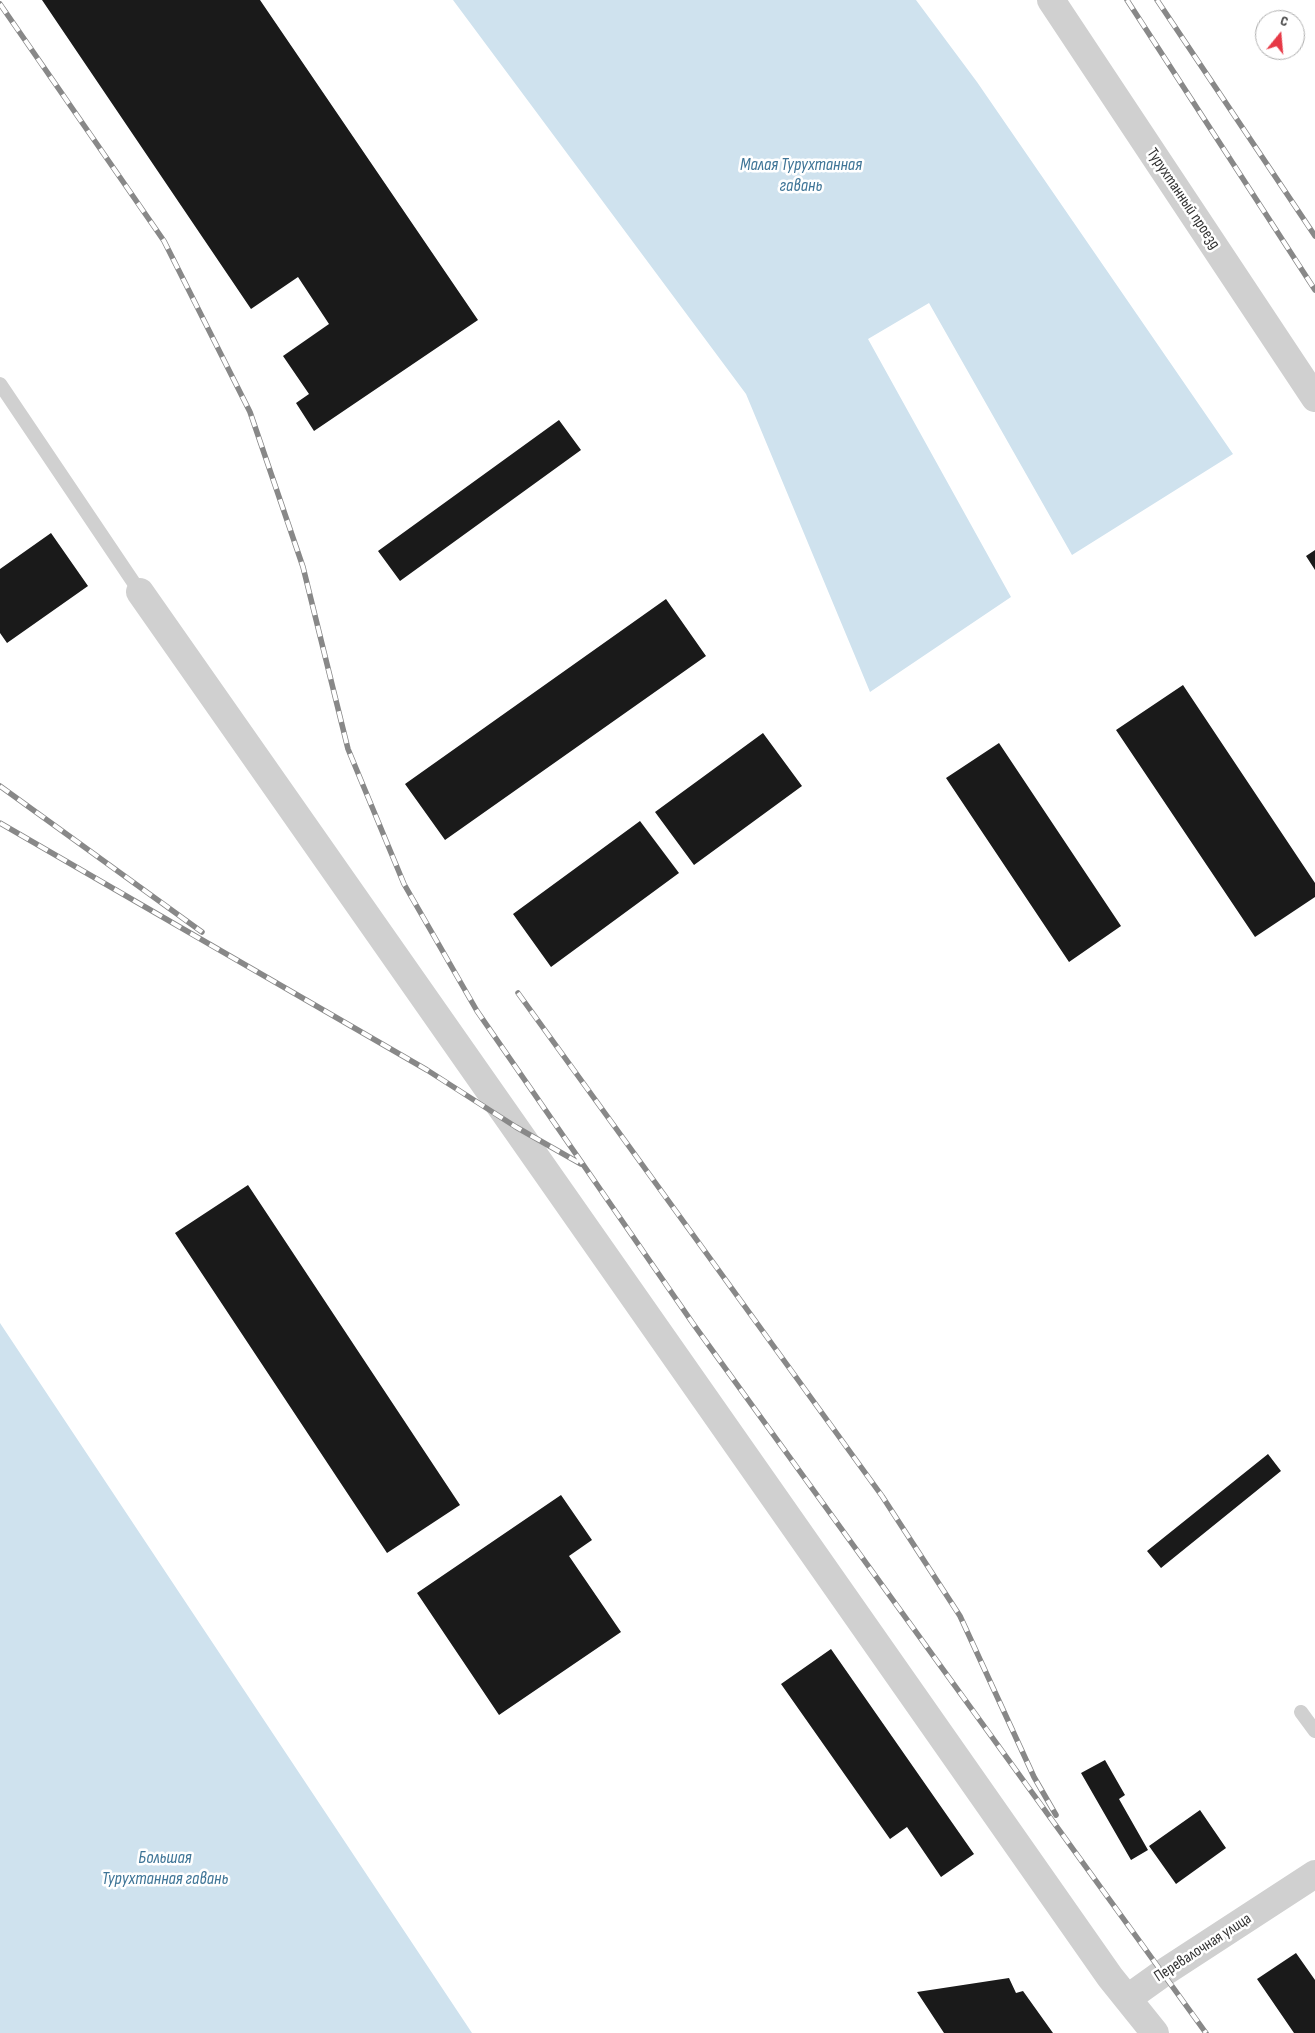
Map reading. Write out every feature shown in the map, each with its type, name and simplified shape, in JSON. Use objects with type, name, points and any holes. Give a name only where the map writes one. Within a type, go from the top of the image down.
[{"type":"street","name":"Турухтанный проезд","points":[[1051,0],[1315,398]]},
{"type":"street","points":[[140,592],[1110,1977],[1155,2033]]},
{"type":"street","name":"Перевалочная улица","points":[[1128,1998],[1315,1874]]},
{"type":"lane","points":[[0,384],[140,592]]},
{"type":"lane","points":[[1301,1712],[1315,1731]]},
{"type":"water","name":"Малая Турухтанная гавань","points":[[453,0],[916,0],[977,82],[1233,454],[1072,555],[929,303],[868,339],[1011,597],[870,692],[746,394]]},
{"type":"water","name":"Большая Турухтанная гавань","points":[[0,1323],[472,2033],[0,2033]]},
{"type":"building","points":[[42,0],[260,0],[478,320],[314,431],[296,403],[309,394],[283,356],[329,324],[298,277],[251,309]]},
{"type":"building","points":[[559,420],[581,450],[400,581],[378,551]]},
{"type":"building","points":[[51,533],[88,586],[7,643],[0,633],[0,569]]},
{"type":"building","points":[[1315,550],[1315,570],[1306,556]]},
{"type":"building","points":[[666,599],[706,656],[445,840],[405,784]]},
{"type":"building","points":[[1183,685],[1315,883],[1315,897],[1255,937],[1116,730]]},
{"type":"building","points":[[763,733],[802,786],[694,865],[655,812]]},
{"type":"building","points":[[999,743],[1121,926],[1069,962],[946,778]]},
{"type":"building","points":[[640,821],[679,873],[551,967],[513,914]]},
{"type":"building","points":[[248,1185],[460,1505],[387,1553],[175,1233]]},
{"type":"building","points":[[1268,1454],[1281,1471],[1161,1568],[1147,1551]]},
{"type":"building","points":[[561,1495],[592,1540],[569,1556],[621,1632],[499,1715],[417,1593]]},
{"type":"building","points":[[831,1649],[974,1854],[941,1877],[907,1827],[890,1839],[781,1684]]},
{"type":"building","points":[[1105,1760],[1125,1795],[1119,1799],[1148,1850],[1131,1860],[1081,1773]]},
{"type":"building","points":[[1200,1810],[1226,1848],[1176,1884],[1149,1846]]},
{"type":"building","points":[[1296,1953],[1315,1980],[1315,2033],[1294,2033],[1257,1979]]},
{"type":"building","points":[[1009,1978],[1016,1993],[1023,1991],[1053,2033],[944,2033],[917,1992]]},
{"type":"railway","points":[[1127,0],[1315,290]]},
{"type":"railway","points":[[1157,0],[1315,236]]},
{"type":"railway","points":[[0,4],[164,241],[250,412],[303,567],[348,749],[404,884],[477,1011],[694,1325],[1206,2033]]},
{"type":"railway","points":[[0,786],[202,932]]},
{"type":"railway","points":[[0,823],[427,1070],[516,1127],[581,1164]]},
{"type":"railway","points":[[518,993],[882,1496],[960,1616],[1034,1777],[1056,1815]]}]
